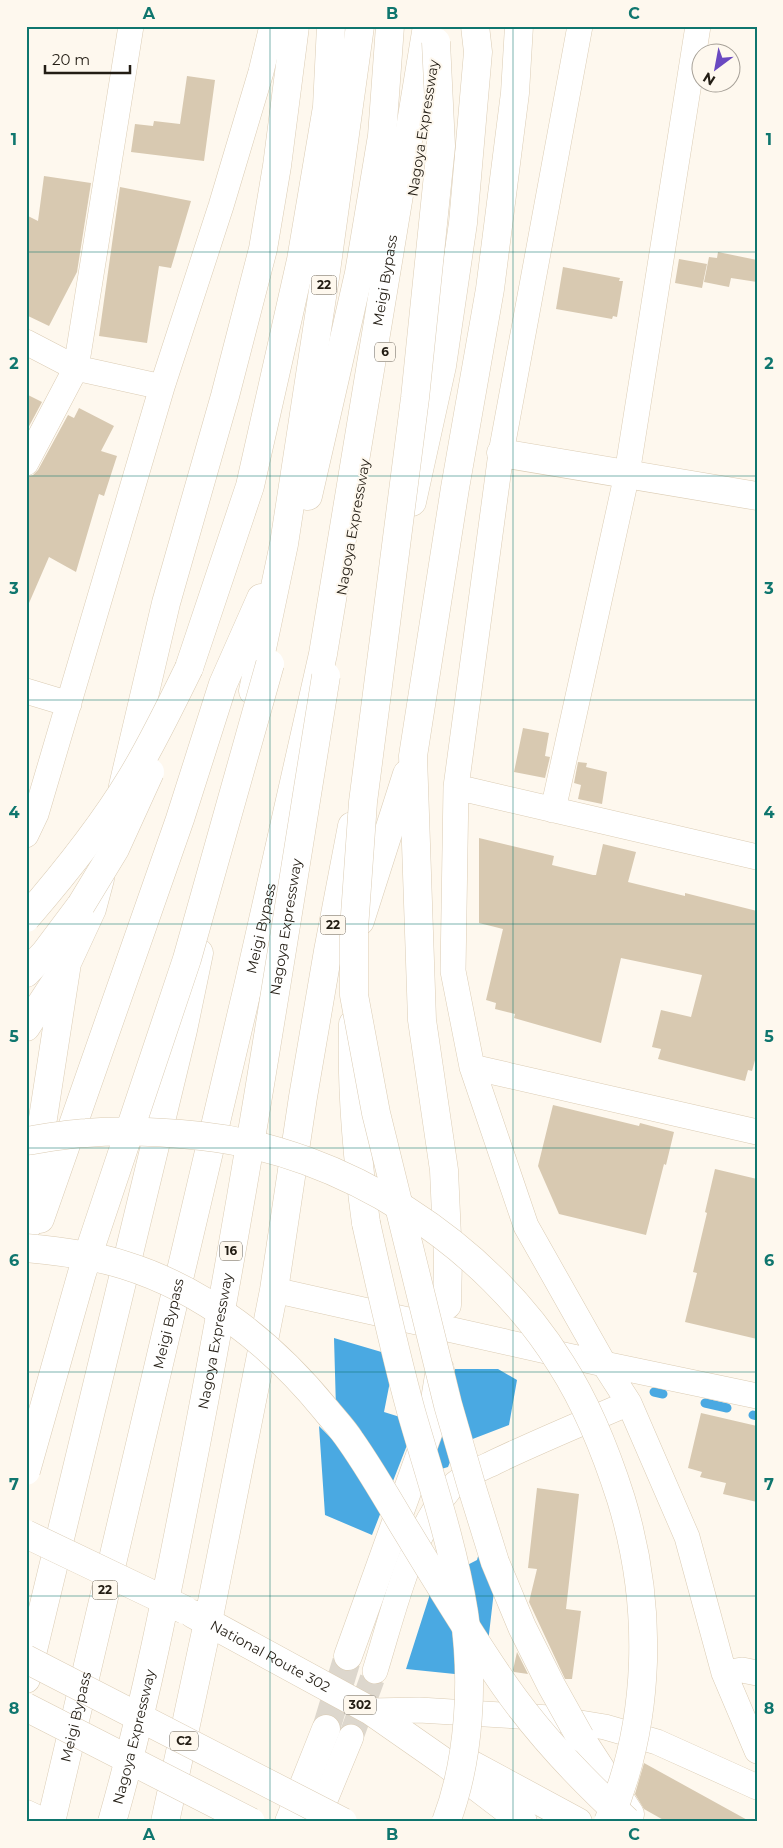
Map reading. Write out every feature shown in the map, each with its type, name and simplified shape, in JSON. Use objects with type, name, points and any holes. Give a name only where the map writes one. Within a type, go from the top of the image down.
[{"type":"main road","points":[[26,1027],[67,964],[92,910],[166,603],[225,396],[263,249],[277,166],[295,26]]},
{"type":"main road","points":[[26,973],[46,953],[81,905],[114,849],[143,790],[189,668],[250,486],[301,260],[327,107],[331,26]]},
{"type":"main road","name":"22","points":[[26,1679],[183,1030],[284,544],[326,271],[360,26]]},
{"type":"main road","points":[[26,1471],[82,1273],[187,959],[270,664],[359,272],[382,136],[390,26]]},
{"type":"main road","name":"22","points":[[164,1822],[208,1622],[274,1290],[303,1096],[328,951],[376,710],[391,600],[442,366],[463,223],[478,52],[475,26]]},
{"type":"main road","points":[[303,1096],[413,756],[455,488],[490,289],[514,93],[519,26]]},
{"type":"main road","points":[[434,32],[441,146],[415,398],[364,802],[354,930],[352,1061],[358,1168],[366,1223],[396,1358],[454,1564],[464,1614],[468,1668],[467,1723],[461,1767],[446,1822]]},
{"type":"main road","name":"Nagoya Expressway","points":[[112,1822],[161,1619],[216,1340],[326,676],[397,287],[434,32]]},
{"type":"main road","name":"Meigi Bypass","points":[[51,1822],[249,982],[323,654],[434,32]]},
{"type":"main road","points":[[501,453],[757,496]]},
{"type":"main road","name":"22","points":[[26,1257],[118,997],[224,684],[284,544]]},
{"type":"main road","points":[[26,918],[58,882],[131,778],[189,668]]},
{"type":"main road","points":[[413,756],[422,1020],[444,1170],[448,1259],[447,1305]]},
{"type":"main road","points":[[26,1228],[67,964]]},
{"type":"main road","points":[[354,995],[376,1113],[417,1284],[448,1405],[496,1562],[522,1627],[551,1685],[585,1745],[636,1822]]},
{"type":"main road","points":[[26,1142],[85,1133],[145,1132],[203,1136],[270,1149],[326,1168],[384,1195],[441,1233],[488,1274],[527,1316],[561,1363],[587,1409],[608,1458],[628,1523],[641,1586],[644,1647],[640,1703],[630,1755],[616,1803],[608,1822]]},
{"type":"main road","points":[[26,1248],[61,1251],[124,1265],[166,1281],[201,1300],[238,1324],[282,1360],[350,1438],[505,1686],[551,1746],[589,1787],[627,1822]]},
{"type":"main road","points":[[348,1656],[431,1425],[443,1348]]},
{"type":"main road","name":"National Route 302","points":[[26,1534],[208,1622],[371,1711],[447,1764],[523,1822]]},
{"type":"main road","name":"C2","points":[[26,1659],[342,1822]]},
{"type":"main road","points":[[26,1707],[250,1822]]},
{"type":"main road","points":[[371,1711],[578,1822]]},
{"type":"main road","points":[[290,1822],[339,1733]]},
{"type":"main road","points":[[26,1814],[43,1822]]},
{"type":"street","points":[[26,463],[76,368],[130,26]]},
{"type":"street","points":[[26,835],[36,814],[162,387],[221,206],[261,72],[272,26]]},
{"type":"street","points":[[580,26],[501,453],[456,787],[453,971],[472,1067],[526,1226],[604,1364],[630,1403],[687,1538],[724,1673],[757,1751]]},
{"type":"street","points":[[553,810],[627,474],[698,26]]},
{"type":"street","points":[[26,342],[76,368],[162,387]]},
{"type":"street","points":[[26,691],[68,704]]},
{"type":"street","points":[[456,787],[757,857]]},
{"type":"street","points":[[472,1067],[757,1132]]},
{"type":"street","points":[[274,1290],[604,1364],[757,1396]]},
{"type":"street","points":[[374,1671],[411,1559],[429,1519],[450,1488],[474,1472],[535,1443],[630,1403]]},
{"type":"street","points":[[724,1673],[742,1670],[757,1673]]},
{"type":"street","points":[[371,1711],[418,1710],[550,1718],[605,1727],[657,1742],[757,1787]]},
{"type":"street","points":[[316,1822],[339,1733]]},
{"type":"water","points":[[334,1338],[395,1356],[384,1412],[416,1422],[372,1535],[325,1515],[319,1426],[337,1444]]},
{"type":"water","points":[[455,1369],[498,1369],[517,1380],[509,1425],[457,1445],[448,1467],[431,1472]]},
{"type":"water","points":[[481,1546],[499,1548],[484,1677],[406,1669],[430,1594],[440,1579],[477,1560]]},
{"type":"building","points":[[187,76],[215,80],[204,161],[131,152],[135,124],[153,126],[154,121],[180,124]]},
{"type":"building","points":[[44,176],[91,183],[77,272],[49,326],[26,315],[26,215],[38,221]]},
{"type":"building","points":[[120,187],[191,201],[171,268],[159,266],[147,343],[99,336]]},
{"type":"building","points":[[718,252],[757,260],[757,282],[731,278],[729,287],[704,282],[709,257],[717,258]]},
{"type":"building","points":[[679,259],[707,264],[702,288],[675,283]]},
{"type":"building","points":[[563,267],[620,278],[619,281],[623,281],[617,317],[613,316],[612,319],[556,309]]},
{"type":"building","points":[[26,394],[42,402],[26,432]]},
{"type":"building","points":[[79,408],[114,426],[101,451],[117,456],[104,496],[99,494],[76,572],[49,557],[26,610],[26,477],[33,475],[38,470],[68,415],[74,418]]},
{"type":"building","points":[[523,728],[549,733],[545,756],[550,757],[545,778],[514,772]]},
{"type":"building","points":[[578,762],[587,763],[586,767],[607,772],[602,804],[578,799],[581,785],[574,783]]},
{"type":"building","points":[[479,838],[554,856],[552,865],[593,875],[596,875],[603,844],[636,852],[628,882],[685,896],[685,893],[757,911],[757,1053],[752,1071],[748,1070],[745,1081],[658,1059],[661,1049],[652,1047],[661,1010],[691,1017],[702,975],[621,958],[601,1043],[514,1018],[515,1014],[495,1009],[496,1003],[486,1000],[503,929],[479,923]]},
{"type":"building","points":[[553,1105],[639,1126],[640,1123],[674,1132],[646,1235],[559,1214],[538,1166]]},
{"type":"building","points":[[715,1169],[757,1179],[757,1339],[685,1322],[697,1273],[693,1272]]},
{"type":"building","points":[[701,1413],[757,1426],[757,1502],[723,1494],[726,1483],[700,1477],[702,1472],[688,1468]]},
{"type":"building","points":[[537,1488],[579,1494],[566,1609],[581,1611],[572,1679],[565,1679],[529,1602],[537,1569],[528,1568]]},
{"type":"building","points":[[517,1652],[528,1674],[514,1672],[513,1670]]},
{"type":"building","points":[[644,1763],[751,1822],[667,1822],[644,1809],[635,1794]]},
{"type":"waterway","points":[[654,1392],[663,1394]]},
{"type":"waterway","points":[[705,1403],[727,1408]]},
{"type":"waterway","points":[[753,1415],[757,1416]]},
{"type":"tunnel","points":[[326,1729],[348,1656]]},
{"type":"tunnel","points":[[351,1737],[375,1671]]}]
